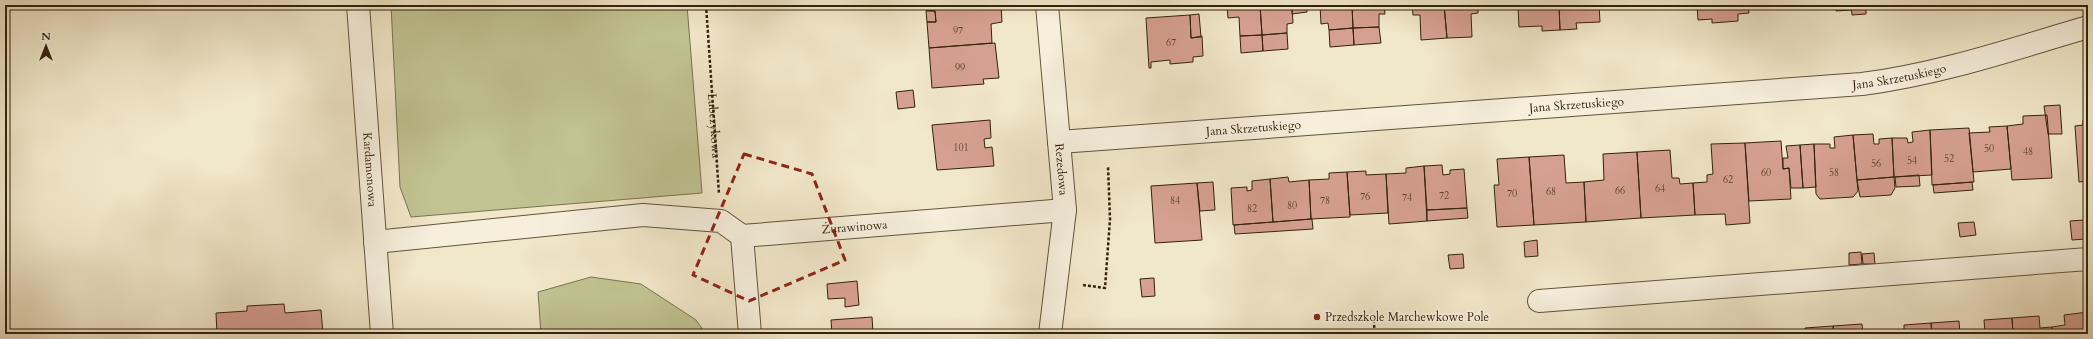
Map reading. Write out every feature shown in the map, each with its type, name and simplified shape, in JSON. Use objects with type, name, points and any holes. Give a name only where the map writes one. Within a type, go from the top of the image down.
[{"type":"street","name":"Kardamonowa","points":[[358,5],[382,334]]},
{"type":"street","name":"Rezedowa","points":[[1047,5],[1065,210],[1050,334]]},
{"type":"street","name":"Jana Skrzetuskiego","points":[[1058,142],[1862,84],[1903,79],[1942,70],[2088,27]]},
{"type":"street","name":"Żurawinowa","points":[[742,236],[1065,210]]},
{"type":"street","points":[[375,242],[643,215],[721,221],[742,236],[750,334]]},
{"type":"street","points":[[1539,301],[2088,259]]},
{"type":"path","name":"Lubczykowa","points":[[706,5],[721,221]]},
{"type":"path","points":[[1078,284],[1105,288],[1110,219],[1108,164]]},
{"type":"path","points":[[1372,315],[1375,334]]},
{"type":"highlighted area","points":[[744,154],[812,174],[845,260],[749,301],[693,275]]},
{"type":"green space","points":[[391,5],[687,5],[702,193],[411,217],[400,187]]},
{"type":"green space","points":[[591,277],[641,284],[696,320],[706,334],[541,334],[538,292]]},
{"type":"building","points":[[926,5],[990,5],[926,10]]},
{"type":"building","points":[[1001,5],[1002,22],[991,24],[992,43],[929,48],[927,22],[936,22],[935,11],[926,10]]},
{"type":"building","points":[[1227,5],[1260,5],[1262,35],[1240,36],[1239,17],[1228,18]]},
{"type":"building","points":[[1260,5],[1292,5],[1293,23],[1287,24],[1287,33],[1262,35]]},
{"type":"building","points":[[1292,5],[1307,5],[1307,12],[1292,14]]},
{"type":"building","points":[[1320,5],[1352,5],[1353,28],[1329,30],[1328,23],[1321,24]]},
{"type":"building","points":[[1352,5],[1384,5],[1385,14],[1379,14],[1379,27],[1353,28]]},
{"type":"building","points":[[1412,5],[1444,5],[1447,38],[1421,40],[1420,15],[1413,15]]},
{"type":"building","points":[[1444,5],[1478,5],[1478,13],[1471,14],[1472,37],[1447,38]]},
{"type":"building","points":[[1512,5],[1559,5],[1560,30],[1542,31],[1542,26],[1519,27],[1518,7],[1512,7]]},
{"type":"building","points":[[1559,5],[1599,5],[1600,22],[1576,23],[1577,29],[1560,30]]},
{"type":"building","points":[[1697,5],[1748,5],[1749,13],[1738,14],[1738,21],[1712,23],[1712,19],[1698,20]]},
{"type":"building","points":[[1836,5],[1851,5],[1852,10],[1836,11]]},
{"type":"building","points":[[1851,5],[1891,5],[1891,7],[1866,9],[1866,14],[1852,15]]},
{"type":"building","points":[[926,11],[935,11],[936,22],[927,22]]},
{"type":"building","points":[[1199,14],[1201,37],[1191,38],[1190,15]]},
{"type":"building","points":[[1190,15],[1191,38],[1202,36],[1203,56],[1193,57],[1193,62],[1170,64],[1170,60],[1151,62],[1151,68],[1149,68],[1146,18]]},
{"type":"building","points":[[1379,27],[1381,43],[1354,45],[1353,28]]},
{"type":"building","points":[[1353,28],[1354,45],[1330,47],[1329,30]]},
{"type":"building","points":[[1287,33],[1288,49],[1263,51],[1262,35]]},
{"type":"building","points":[[1262,35],[1263,51],[1241,53],[1240,36]]},
{"type":"building","points":[[995,43],[999,78],[983,79],[984,84],[932,88],[929,48]]},
{"type":"building","points":[[2088,82],[2088,181],[2079,182],[2075,126],[2083,125],[2083,120],[2087,120],[2084,83]]},
{"type":"building","points":[[913,90],[915,107],[898,109],[896,92]]},
{"type":"building","points":[[2060,105],[2062,134],[2048,134],[2044,106]]},
{"type":"building","points":[[2047,115],[2052,178],[2012,180],[2007,126],[2023,124],[2023,116]]},
{"type":"building","points":[[990,120],[991,138],[984,139],[985,148],[992,147],[994,166],[937,170],[932,125]]},
{"type":"building","points":[[2007,126],[2011,169],[1973,172],[1969,133],[1990,132],[1989,127]]},
{"type":"building","points":[[1969,128],[1974,182],[1932,185],[1930,130]]},
{"type":"building","points":[[1930,130],[1932,175],[1894,177],[1892,138],[1907,138],[1908,143],[1913,142],[1912,132]]},
{"type":"building","points":[[1873,134],[1874,144],[1879,144],[1879,139],[1892,138],[1894,177],[1857,180],[1853,135]]},
{"type":"building","points":[[1853,135],[1858,191],[1853,197],[1820,199],[1816,194],[1814,144],[1830,144],[1830,148],[1835,148],[1834,137]]},
{"type":"building","points":[[1781,141],[1783,169],[1789,168],[1791,199],[1749,201],[1745,143]]},
{"type":"building","points":[[1745,143],[1750,223],[1726,225],[1725,214],[1695,215],[1693,183],[1707,182],[1707,175],[1713,174],[1711,144]]},
{"type":"building","points":[[1814,144],[1816,187],[1803,188],[1800,145]]},
{"type":"building","points":[[1800,145],[1803,188],[1791,188],[1789,168],[1783,169],[1783,158],[1788,158],[1786,146]]},
{"type":"building","points":[[1670,150],[1672,178],[1679,178],[1680,184],[1693,183],[1695,215],[1641,218],[1637,152]]},
{"type":"building","points":[[1637,152],[1641,218],[1586,222],[1584,182],[1604,180],[1603,154]]},
{"type":"building","points":[[1564,155],[1566,183],[1584,182],[1586,222],[1534,225],[1529,157]]},
{"type":"building","points":[[1529,157],[1534,225],[1497,227],[1494,185],[1499,185],[1497,159]]},
{"type":"building","points":[[1442,165],[1443,175],[1450,174],[1450,170],[1464,169],[1467,208],[1427,210],[1424,166]]},
{"type":"building","points":[[1424,166],[1427,221],[1389,224],[1386,174],[1406,173],[1406,168]]},
{"type":"building","points":[[1366,171],[1366,175],[1386,174],[1388,213],[1350,215],[1347,172]]},
{"type":"building","points":[[1347,172],[1350,217],[1311,219],[1309,180],[1329,179],[1329,173]]},
{"type":"building","points":[[1919,175],[1920,186],[1896,187],[1895,177]]},
{"type":"building","points":[[1288,177],[1289,182],[1309,180],[1311,219],[1273,222],[1270,179]]},
{"type":"building","points":[[1894,177],[1895,188],[1891,195],[1860,197],[1857,180]]},
{"type":"building","points":[[1270,179],[1273,222],[1233,225],[1231,188],[1247,187],[1247,191],[1252,190],[1252,181]]},
{"type":"building","points":[[1213,182],[1215,210],[1200,211],[1197,183]]},
{"type":"building","points":[[1972,182],[1973,190],[1934,193],[1933,185]]},
{"type":"building","points":[[1197,183],[1202,240],[1155,243],[1151,186]]},
{"type":"building","points":[[1467,208],[1468,218],[1427,221],[1427,210]]},
{"type":"building","points":[[1312,219],[1313,229],[1235,234],[1234,225]]},
{"type":"building","points":[[2084,220],[2086,239],[2072,240],[2070,221]]},
{"type":"building","points":[[1974,222],[1976,235],[1960,237],[1958,223]]},
{"type":"building","points":[[1537,240],[1538,256],[1525,257],[1524,242]]},
{"type":"building","points":[[1861,252],[1862,264],[1849,265],[1849,253]]},
{"type":"building","points":[[1874,253],[1875,264],[1863,264],[1862,254]]},
{"type":"building","points":[[1463,254],[1464,268],[1450,269],[1448,255]]},
{"type":"building","points":[[1154,278],[1155,296],[1142,297],[1140,279]]},
{"type":"building","points":[[857,281],[859,305],[845,307],[845,298],[828,299],[827,284]]},
{"type":"building","points":[[284,304],[285,313],[321,310],[323,334],[217,334],[216,313],[247,311],[247,306]]},
{"type":"building","points":[[2088,312],[2088,334],[2053,334],[2052,327],[2065,325],[2064,315]]},
{"type":"building","points":[[2039,316],[2040,328],[2052,327],[2053,334],[2013,334],[2012,318]]},
{"type":"building","points":[[872,317],[873,333],[880,334],[832,334],[831,320]]},
{"type":"building","points":[[2012,318],[2013,334],[1972,334],[1985,332],[1984,320]]},
{"type":"building","points":[[1959,321],[1960,334],[1932,334],[1931,323]]},
{"type":"building","points":[[1931,323],[1932,334],[1904,334],[1904,325]]},
{"type":"building","points":[[1862,324],[1863,334],[1834,334],[1833,326]]},
{"type":"building","points":[[1833,326],[1834,334],[1806,334],[1805,328]]},
{"type":"building","points":[[1781,331],[1781,334],[1754,334],[1754,333]]},
{"type":"place","name":"Przedszkole Marchewkowe Pole","points":[[1317,317]]}]
